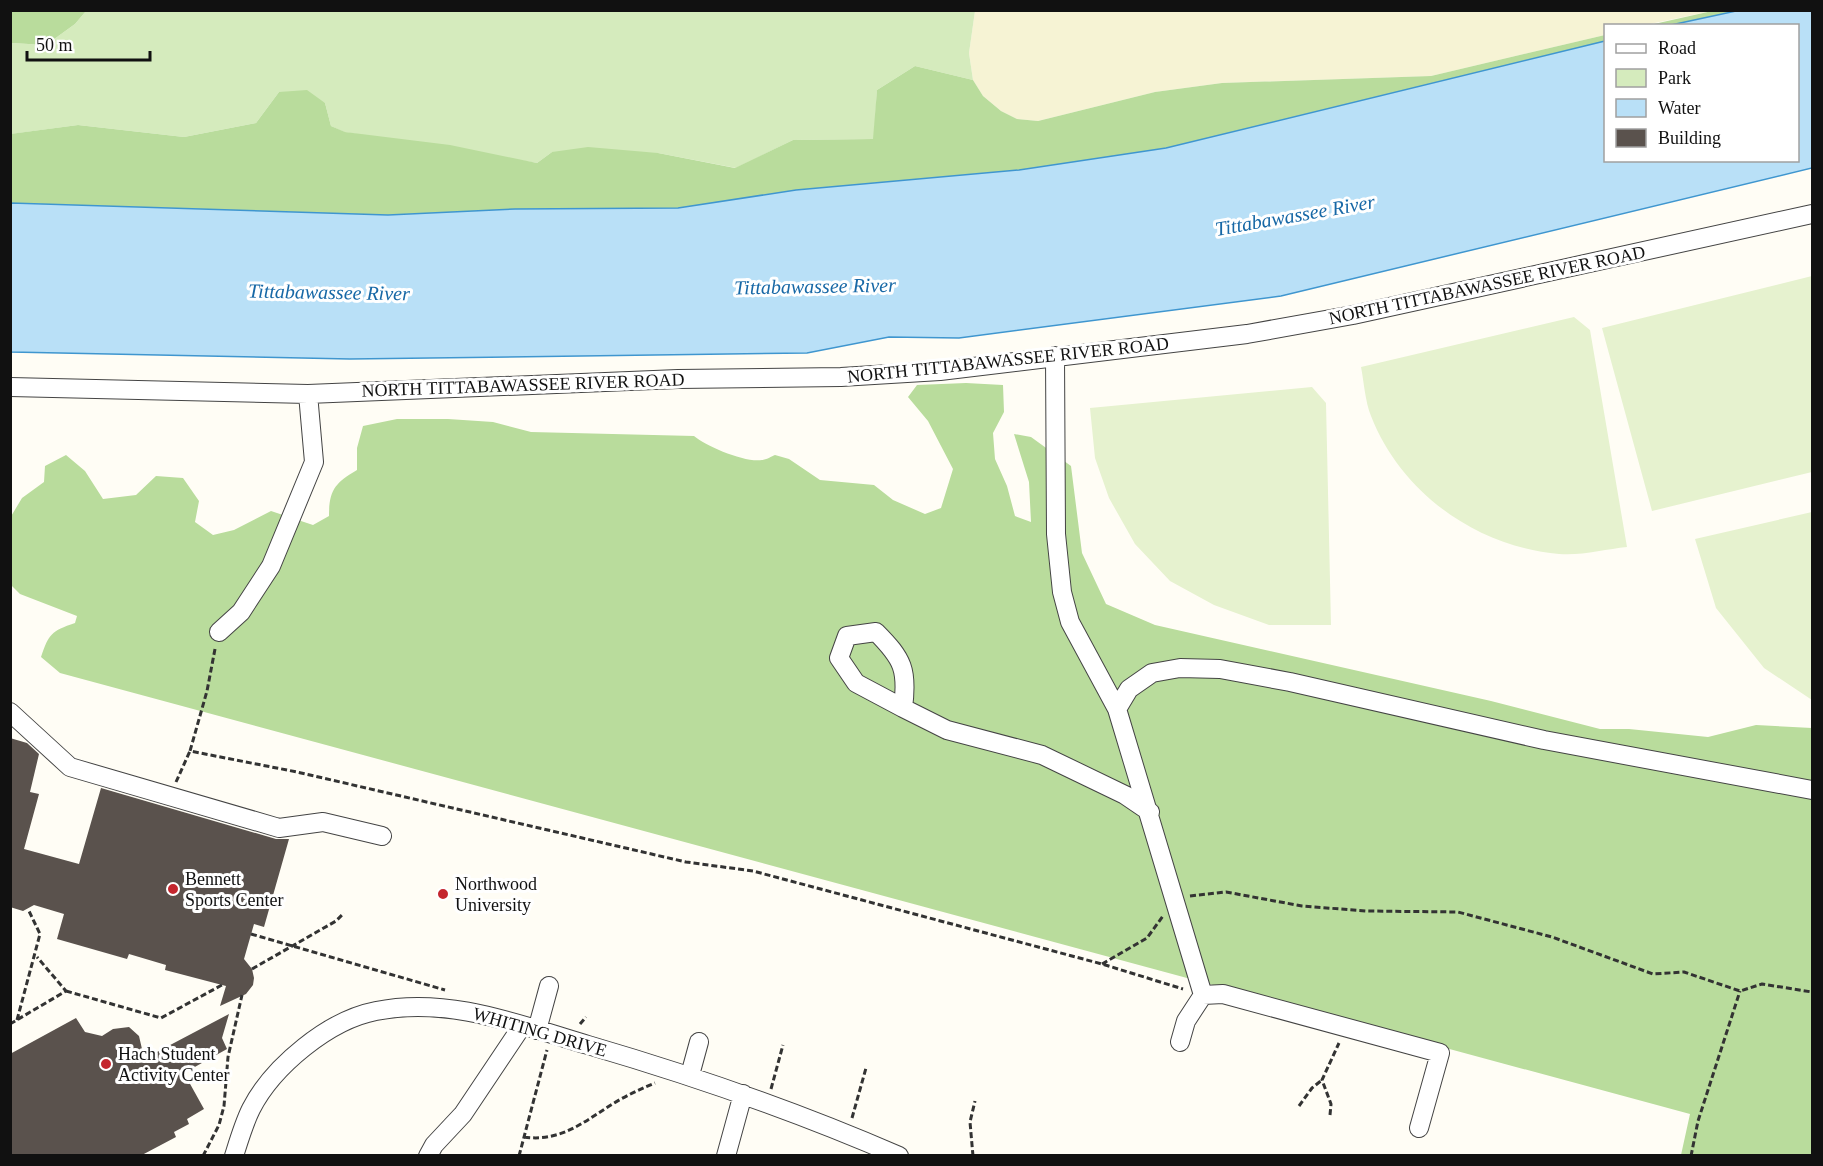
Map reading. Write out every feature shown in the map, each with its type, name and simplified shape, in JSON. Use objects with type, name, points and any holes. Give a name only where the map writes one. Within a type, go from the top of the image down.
[{"type":"street","name":"NORTH TITTABAWASSEE RIVER ROAD","points":[[10,387],[308,394],[678,379],[841,377],[940,371],[1248,334],[1341,317],[1812,214]]},
{"type":"street","points":[[1055,356],[1056,534],[1062,592],[1070,622],[1117,709],[1176,898],[1203,995],[1186,1022],[1180,1042]]},
{"type":"street","points":[[219,632],[242,612],[271,566],[314,462],[308,394]]},
{"type":"street","points":[[1117,709],[1129,689],[1152,673],[1180,668],[1220,669],[1290,682],[1544,740],[1812,790]]},
{"type":"street","points":[[903,708],[947,730],[1041,755],[1125,795],[1150,812]]},
{"type":"street","points":[[10,712],[70,767],[279,828],[323,822],[382,836]]},
{"type":"street","points":[[428,1155],[434,1144],[463,1114],[529,1028],[549,986]]},
{"type":"street","points":[[1203,995],[1223,994],[1440,1053],[1419,1128]]},
{"type":"street","name":"WHITING DRIVE","points":[[234,1155],[252,1108],[282,1066],[316,1038],[344,1022],[374,1011],[416,1005],[459,1009],[690,1075],[899,1155]]},
{"type":"street","points":[[690,1075],[699,1042]]},
{"type":"street","points":[[726,1155],[743,1094]]},
{"type":"path","points":[[170,798],[190,751],[207,691],[219,632]]},
{"type":"path","points":[[190,751],[297,771],[686,862],[753,871],[1102,964],[1203,995]]},
{"type":"path","points":[[1102,964],[1147,938],[1176,898],[1226,892],[1302,906],[1366,911],[1458,912],[1552,936],[1653,974],[1684,972],[1740,991],[1762,984],[1812,992]]},
{"type":"path","points":[[17,1020],[37,956],[40,934],[28,909]]},
{"type":"path","points":[[252,969],[336,921],[344,913]]},
{"type":"path","points":[[251,934],[445,990]]},
{"type":"path","points":[[37,956],[66,991],[161,1018],[222,985]]},
{"type":"path","points":[[10,1024],[66,991]]},
{"type":"path","points":[[1691,1155],[1698,1121],[1740,991]]},
{"type":"path","points":[[204,1155],[219,1125],[224,1106],[228,1057],[242,995]]},
{"type":"path","points":[[519,1155],[547,1048],[583,1022],[586,1017]]},
{"type":"path","points":[[1299,1106],[1312,1088],[1323,1080],[1331,1065],[1344,1027]]},
{"type":"path","points":[[760,1100],[771,1092],[783,1045]]},
{"type":"path","points":[[849,1134],[866,1068]]},
{"type":"path","points":[[524,1137],[538,1139],[556,1137],[595,1117],[620,1099],[660,1080]]},
{"type":"path","points":[[1323,1080],[1331,1104],[1330,1114]]},
{"type":"path","points":[[973,1155],[970,1122],[975,1101]]},
{"type":"shaded area","points":[[975,11],[1712,11],[1650,24],[1604,24],[1604,35],[1431,76],[1222,83],[1155,92],[1038,121],[1017,119],[1001,111],[983,96],[973,80],[969,53]]},
{"type":"green space","points":[[11,10],[86,11],[75,24],[46,45],[11,43]]},
{"type":"green space","points":[[86,11],[975,11],[969,53],[973,80],[915,66],[877,90],[874,139],[793,140],[736,168],[658,153],[552,152],[537,163],[344,132],[331,126],[325,103],[279,92],[256,123],[184,137],[78,125],[11,134],[11,43],[46,45],[75,24]]},
{"type":"green space","points":[[1712,11],[1736,11],[1676,24],[1654,24]]},
{"type":"green space","points":[[1604,35],[1604,41],[1166,148],[1019,170],[796,190],[678,208],[515,209],[388,215],[11,203],[10,134],[78,125],[184,137],[256,123],[279,92],[307,90],[325,103],[331,126],[345,132],[450,145],[537,163],[552,152],[588,147],[658,153],[735,168],[793,140],[873,139],[877,90],[915,66],[973,80],[983,96],[1001,111],[1017,119],[1038,121],[1155,92],[1222,83],[1431,76]]},
{"type":"green space","points":[[1812,276],[1812,472],[1652,511],[1602,328]]},
{"type":"green space","points":[[1574,317],[1590,330],[1627,547],[1559,554],[1529,549],[1471,528],[1422,492],[1384,444],[1369,410],[1361,367]]},
{"type":"green space","points":[[966,383],[1003,385],[1004,412],[993,433],[995,459],[1007,486],[1015,516],[1031,522],[1029,482],[1014,434],[1031,437],[1071,466],[1082,553],[1106,604],[1155,625],[1491,701],[1600,729],[1629,729],[1708,737],[1756,725],[1812,728],[1812,1155],[1681,1155],[1690,1114],[60,673],[41,657],[52,634],[75,623],[77,616],[20,594],[11,585],[10,518],[22,498],[44,482],[45,466],[66,455],[85,471],[103,499],[136,495],[156,476],[183,478],[199,501],[195,522],[213,535],[234,530],[271,511],[313,525],[329,516],[330,500],[338,483],[357,470],[357,448],[363,426],[397,419],[493,422],[531,432],[694,436],[716,449],[746,459],[764,460],[775,455],[789,459],[820,480],[874,485],[893,500],[925,514],[941,508],[953,469],[928,421],[908,397],[917,385]]},
{"type":"green space","points":[[1312,387],[1326,403],[1331,625],[1269,625],[1214,605],[1170,581],[1135,544],[1109,498],[1095,458],[1090,408]]},
{"type":"green space","points":[[1812,512],[1812,700],[1764,668],[1716,608],[1695,539]]},
{"type":"water","name":"Tittabawassee River","points":[[1736,11],[1812,11],[1812,168],[1281,296],[959,338],[889,337],[807,353],[350,359],[11,352],[11,203],[388,215],[515,209],[678,208],[796,190],[1019,170],[1166,148],[1604,41],[1604,162],[1799,162],[1799,24],[1676,24]]},
{"type":"building","name":"Bennett Sports Center","points":[[10,738],[27,743],[39,754],[30,792],[39,794],[24,849],[79,864],[101,788],[276,839],[289,839],[264,927],[254,924],[244,959],[252,969],[254,978],[253,985],[246,994],[220,1006],[226,986],[165,970],[166,965],[129,954],[127,959],[57,939],[64,914],[34,905],[23,911],[10,907]]},
{"type":"building","name":"Hach Student Activity Center","points":[[229,1014],[222,1038],[227,1049],[184,1073],[204,1109],[187,1119],[189,1124],[174,1132],[176,1137],[142,1155],[10,1155],[10,1054],[76,1018],[85,1032],[102,1036],[113,1029],[129,1027],[139,1036],[142,1049],[155,1053]]},
{"type":"place","name":"Bennett Sports Center","points":[[173,889]]},
{"type":"place","name":"Northwood University","points":[[443,894]]},
{"type":"place","name":"Hach Student Activity Center","points":[[106,1064]]}]
